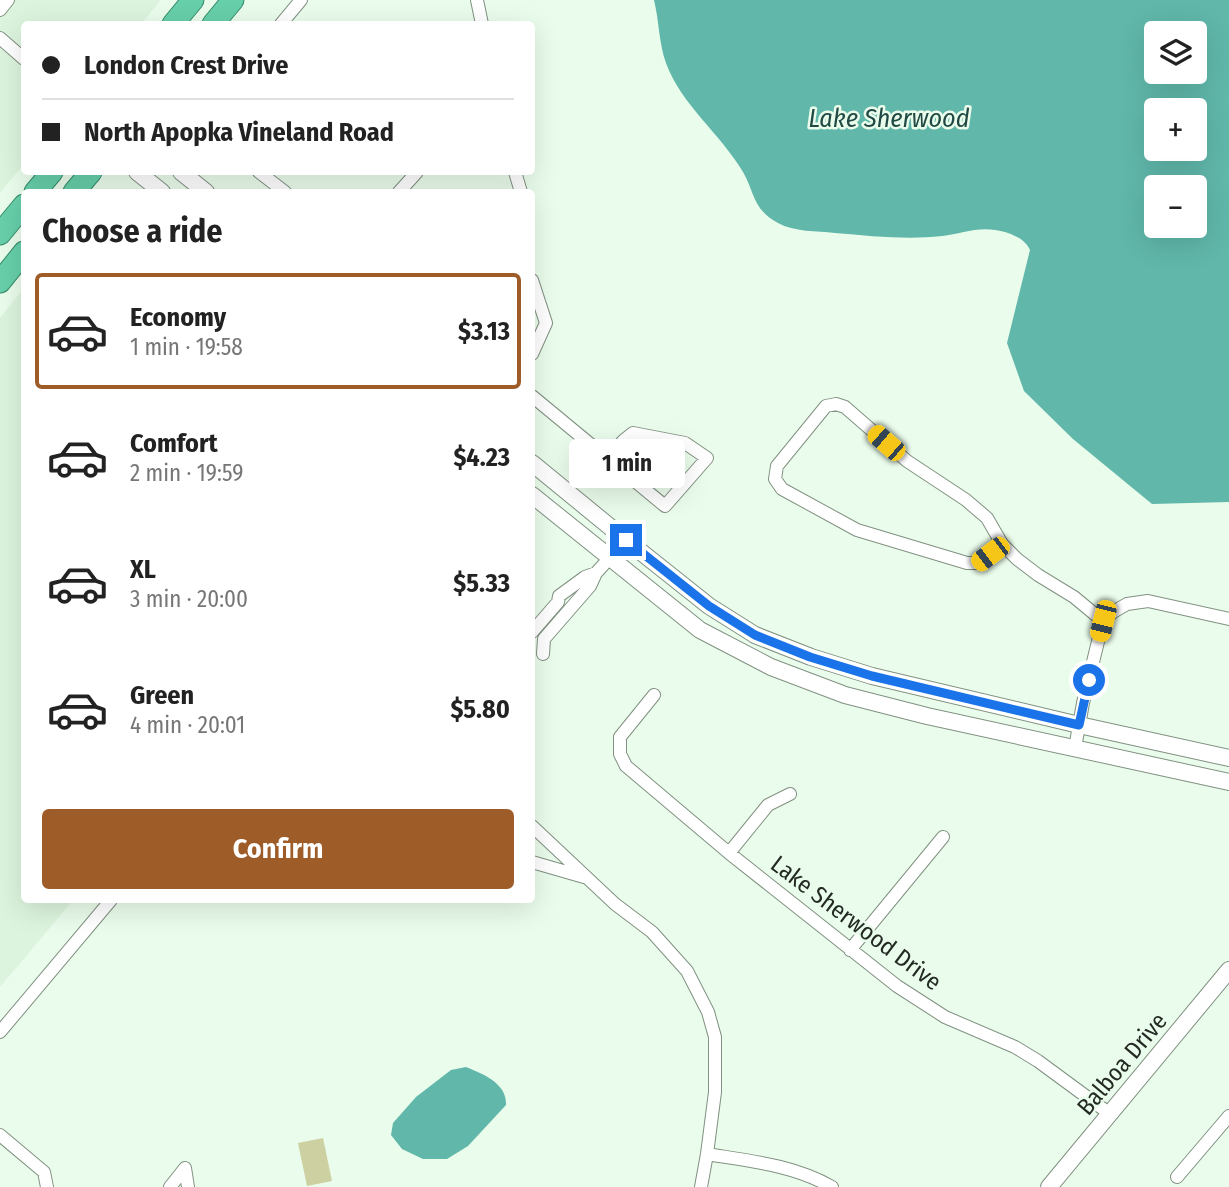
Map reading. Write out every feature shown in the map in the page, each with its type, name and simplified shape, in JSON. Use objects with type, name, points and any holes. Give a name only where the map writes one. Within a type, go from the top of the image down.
[{"type":"highway","points":[[176,21],[193,0]]},
{"type":"highway","points":[[215,21],[233,0]]},
{"type":"highway","points":[[37,189],[49,175]]},
{"type":"highway","points":[[77,189],[88,175]]},
{"type":"highway","points":[[0,234],[21,209]]},
{"type":"highway","points":[[0,282],[21,256]]},
{"type":"street","points":[[0,10],[8,0]]},
{"type":"street","points":[[284,21],[301,0]]},
{"type":"street","points":[[477,0],[481,21]]},
{"type":"street","points":[[0,38],[21,56]]},
{"type":"street","points":[[142,175],[158,189]]},
{"type":"street","points":[[185,175],[202,189]]},
{"type":"street","points":[[263,175],[281,189]]},
{"type":"street","points":[[402,189],[414,175]]},
{"type":"street","points":[[535,289],[546,323],[535,347]]},
{"type":"street","points":[[535,399],[607,460],[665,506],[707,458],[685,443],[633,433],[607,460]]},
{"type":"street","points":[[1002,544],[978,563],[967,563],[856,530],[782,489],[775,480],[777,466],[826,406],[836,404],[845,407],[907,461],[967,500],[987,518],[1002,544],[1017,559],[1074,597],[1103,621]]},
{"type":"street","points":[[535,465],[709,606],[755,635],[810,657],[872,676],[1229,758]]},
{"type":"street","points":[[535,497],[700,630],[771,667],[845,695],[927,716],[1229,782]]},
{"type":"street","points":[[535,647],[543,654],[544,639],[626,540]]},
{"type":"street","points":[[535,629],[558,602],[559,596],[585,577],[596,573]]},
{"type":"street","points":[[1076,748],[1103,621],[1113,612],[1127,604],[1148,601],[1229,619]]},
{"type":"street","name":"Lake Sherwood Drive","points":[[654,695],[621,737],[620,754],[626,766],[729,853],[897,986],[945,1017],[1015,1046],[1110,1114]]},
{"type":"street","points":[[729,853],[768,805],[790,794]]},
{"type":"street","points":[[535,829],[615,904],[652,932],[687,971],[708,1012],[715,1037],[715,1092],[701,1187]]},
{"type":"street","points":[[850,950],[943,837]]},
{"type":"street","points":[[535,863],[588,878]]},
{"type":"street","points":[[0,1032],[108,903]]},
{"type":"street","name":"Balboa Drive","points":[[1049,1187],[1227,977]]},
{"type":"street","points":[[1177,1177],[1229,1116]]},
{"type":"street","points":[[0,1135],[44,1172],[47,1187]]},
{"type":"street","points":[[707,1154],[777,1165],[832,1187]]},
{"type":"street","points":[[170,1187],[186,1168],[188,1187]]},
{"type":"shaded area","points":[[0,0],[161,0],[144,21],[21,21],[21,168],[0,193]]},
{"type":"shaded area","points":[[21,292],[21,903],[70,903],[0,987],[0,318]]},
{"type":"green space","points":[[323,1138],[332,1181],[307,1186],[298,1143]]},
{"type":"water","name":"Lake Sherwood","points":[[654,0],[1229,0],[1229,502],[1152,504],[1073,439],[1024,391],[1007,343],[1030,250],[1020,238],[988,229],[916,238],[813,231],[778,223],[759,207],[734,158],[682,93],[666,63]]},
{"type":"water","points":[[466,1067],[493,1080],[503,1091],[506,1105],[468,1146],[447,1159],[423,1159],[402,1149],[391,1135],[393,1123],[416,1097],[451,1070]]},
{"type":"route","points":[[626,540],[709,606],[755,635],[810,657],[872,676],[1079,725],[1089,680]]}]
